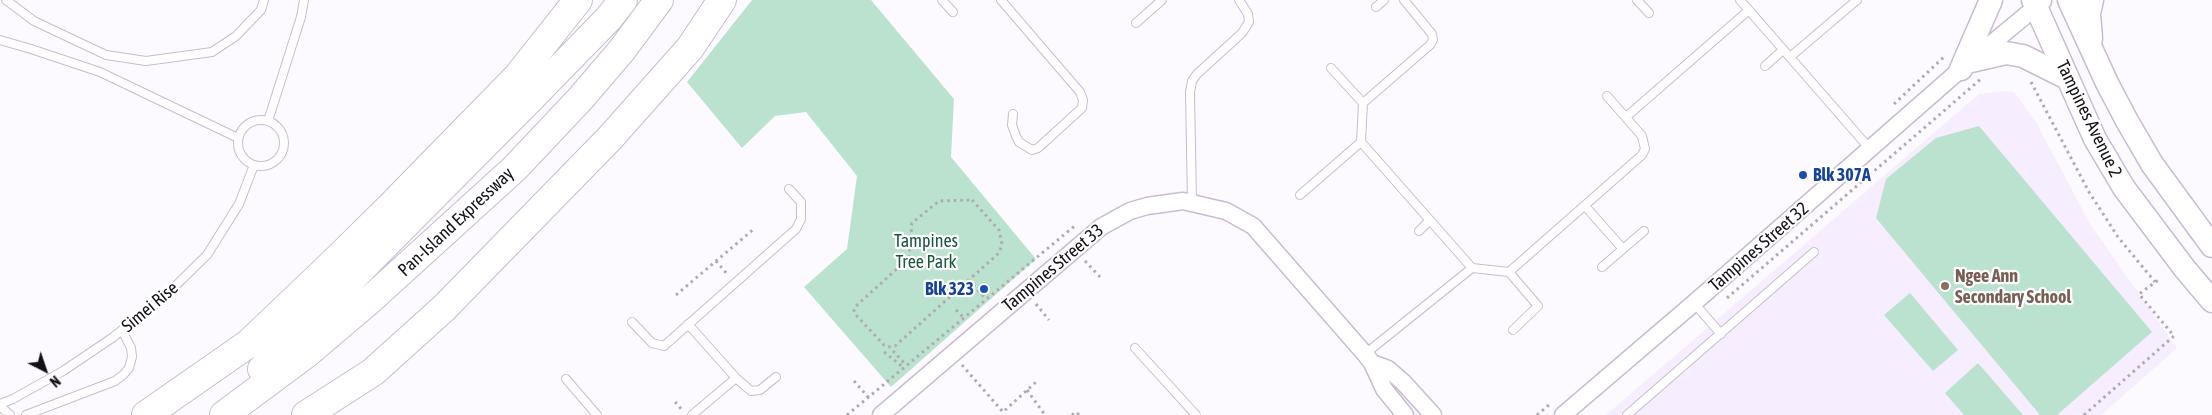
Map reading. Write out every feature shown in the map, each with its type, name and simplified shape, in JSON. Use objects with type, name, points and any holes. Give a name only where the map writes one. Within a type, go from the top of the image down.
[{"type":"highway","points":[[214,415],[530,99],[608,20],[624,0]]},
{"type":"highway","name":"Pan-Island Expressway","points":[[224,415],[306,354],[357,311],[436,242],[515,168],[587,91],[622,50],[659,0]]},
{"type":"highway","points":[[306,415],[373,372],[444,308],[610,138],[690,48],[722,0]]},
{"type":"highway","points":[[146,415],[248,344],[331,265],[518,76],[578,1]]},
{"type":"main road","points":[[1973,68],[1991,0]]},
{"type":"main road","name":"Tampines Avenue 2","points":[[2069,0],[2127,121],[2152,164],[2212,246]]},
{"type":"main road","points":[[2092,0],[2089,14],[2092,51]]},
{"type":"main road","name":"Tampines Avenue 2","points":[[2038,2],[2067,78],[2095,139],[2124,188],[2185,269],[2212,301]]},
{"type":"main road","points":[[1973,68],[2006,53],[2024,56],[2067,78]]},
{"type":"street","name":"Tampines Street 32","points":[[1563,415],[1871,150],[1973,68],[2038,2]]},
{"type":"street","name":"Tampines Street 33","points":[[881,414],[1086,237],[1116,217],[1147,206],[1183,201],[1226,212],[1253,226],[1369,359],[1384,389],[1405,415]]},
{"type":"street","name":"Tampines Street 33","points":[[1369,359],[1388,369],[1403,382],[1433,415]]},
{"type":"lane","points":[[6,0],[34,22],[106,55],[146,61],[212,52],[236,36],[261,10],[264,0]]},
{"type":"lane","points":[[268,121],[301,17],[304,0]]},
{"type":"lane","points":[[942,0],[953,12]]},
{"type":"lane","points":[[1000,0],[1080,92],[1083,100],[1082,108],[1038,148],[1032,150],[1019,142],[1012,126],[1013,114]]},
{"type":"lane","points":[[1136,23],[1162,0]]},
{"type":"lane","points":[[1192,203],[1190,92],[1192,81],[1197,74],[1242,33],[1249,22],[1248,14],[1239,0]]},
{"type":"lane","points":[[1376,7],[1384,0]]},
{"type":"lane","points":[[1363,103],[1430,45],[1433,40],[1432,34],[1404,0]]},
{"type":"lane","points":[[1637,0],[1648,14]]},
{"type":"lane","points":[[1740,0],[1871,150]]},
{"type":"lane","points":[[1790,57],[1856,0]]},
{"type":"lane","points":[[1626,118],[1749,10]]},
{"type":"lane","points":[[0,40],[100,72],[238,138]]},
{"type":"lane","points":[[1764,66],[1783,50]]},
{"type":"lane","points":[[1331,68],[1363,103],[1361,142],[1429,221],[1472,268],[1508,272],[1538,307],[1513,330]]},
{"type":"lane","points":[[1508,272],[1642,156],[1646,149],[1642,136],[1607,96]]},
{"type":"lane","points":[[258,120],[268,121],[276,125],[282,132],[284,150],[272,164],[254,165],[241,155],[238,138],[242,130],[249,123],[258,120]]},
{"type":"lane","points":[[1300,195],[1361,142]]},
{"type":"lane","name":"Simei Rise","points":[[0,405],[63,371],[122,330],[163,298],[207,255],[240,204],[254,165]]},
{"type":"lane","points":[[632,322],[652,343],[664,346],[796,229],[801,219],[801,202],[790,189]]},
{"type":"lane","points":[[1585,206],[1623,248]]},
{"type":"lane","points":[[1419,231],[1429,221]]},
{"type":"lane","points":[[1602,267],[1644,231]]},
{"type":"lane","points":[[1627,415],[1814,252]]},
{"type":"lane","points":[[1369,359],[1472,268]]},
{"type":"lane","points":[[1694,303],[1721,334]]},
{"type":"lane","points":[[688,324],[736,378],[751,391],[760,390],[776,377]]},
{"type":"lane","points":[[26,415],[115,381],[123,375],[129,368],[132,357],[131,348],[122,330]]},
{"type":"lane","points":[[1135,348],[1196,415]]},
{"type":"lane","points":[[692,415],[736,378]]},
{"type":"lane","points":[[566,379],[598,415]]},
{"type":"lane","points":[[0,405],[10,415]]},
{"type":"path","points":[[1706,316],[1973,68]]},
{"type":"path","points":[[2030,80],[2089,192],[2118,237],[2155,282]]},
{"type":"path","points":[[972,200],[999,230],[1002,236],[999,253],[969,280],[892,347],[884,345],[854,310],[909,258],[912,223],[939,201],[972,200]]},
{"type":"path","points":[[847,415],[1079,223]]},
{"type":"path","points":[[676,295],[755,228]]},
{"type":"path","points":[[1082,257],[1100,278]]},
{"type":"path","points":[[2084,415],[2174,336],[2139,294],[2161,278]]},
{"type":"path","points":[[969,280],[998,313]]},
{"type":"path","points":[[1032,300],[1049,320]]},
{"type":"path","points":[[956,310],[964,318]]},
{"type":"path","points":[[893,351],[919,382]]},
{"type":"path","points":[[884,352],[905,367]]},
{"type":"path","points":[[959,362],[1003,412],[1036,382]]},
{"type":"path","points":[[854,381],[881,414]]},
{"type":"path","points":[[1027,390],[1045,415]]},
{"type":"path","points":[[1072,415],[1076,412],[1079,415]]},
{"type":"shaded area","name":"Ngee Ann Secondary School","points":[[2004,91],[2014,92],[2037,124],[2090,224],[2177,348],[2101,415],[1606,415],[1979,94]]},
{"type":"green space","name":"Tampines Tree Park","points":[[752,0],[871,0],[954,99],[951,157],[1036,259],[891,387],[804,287],[847,249],[857,176],[806,112],[775,116],[742,148],[687,82]]},
{"type":"green space","points":[[1979,126],[2152,332],[2057,415],[2040,415],[1876,218],[1886,179],[1936,138]]},
{"type":"green space","points":[[1910,293],[1958,350],[1933,371],[1884,315]]},
{"type":"green space","points":[[1978,363],[2023,415],[1964,415],[1945,393]]},
{"type":"place","name":"Blk 307A","points":[[1803,175]]},
{"type":"place","name":"Ngee Ann Secondary School","points":[[1945,286]]},
{"type":"place","name":"Blk 323","points":[[984,289]]}]
